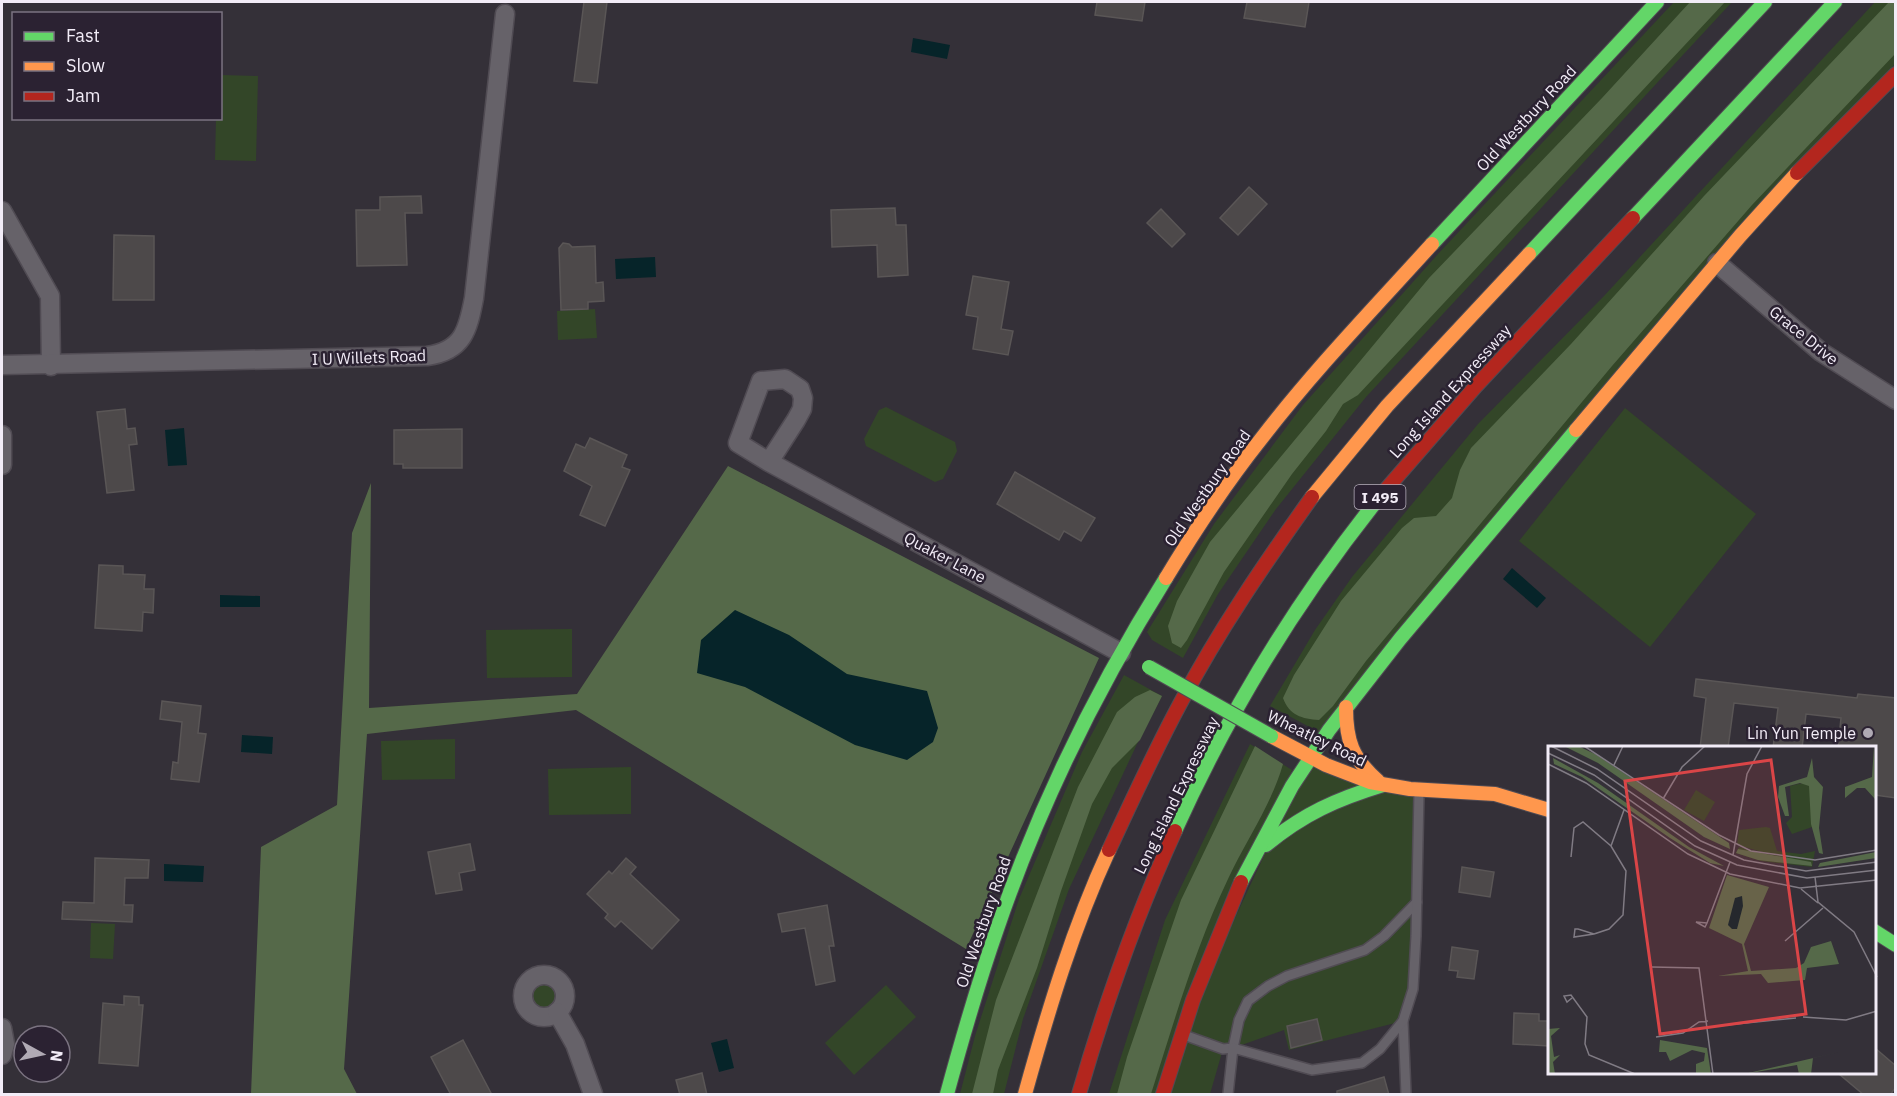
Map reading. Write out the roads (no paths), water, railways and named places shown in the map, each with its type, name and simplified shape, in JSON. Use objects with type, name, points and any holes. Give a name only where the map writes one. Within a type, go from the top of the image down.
[{"type":"main road","name":"Old Westbury Road","points":[[947,1095],[979,980],[1027,847],[1061,770],[1121,653],[1155,593],[1219,497],[1298,392],[1368,313],[1657,2]]},
{"type":"main road","points":[[1026,1095],[1066,957],[1110,846],[1162,738],[1187,693],[1231,617],[1279,544],[1320,488],[1387,406],[1765,2]]},
{"type":"main road","name":"Long Island Expressway","points":[[1079,1095],[1121,958],[1166,848],[1244,695],[1309,592],[1378,499],[1447,418],[1835,2]]},
{"type":"main road","points":[[1163,1095],[1181,1034],[1211,952],[1254,855],[1310,757],[1400,639],[1717,263],[1774,197],[1896,74]]},
{"type":"main road","name":"Wheatley Road","points":[[1121,653],[1310,757],[1347,774],[1383,785],[1489,793],[1548,810]]},
{"type":"main road","points":[[1254,855],[1288,825],[1309,812],[1383,785],[1363,767],[1348,744],[1346,707]]},
{"type":"main road","points":[[1876,932],[1896,945]]},
{"type":"street","name":"I U Willets Road","points":[[2,365],[51,366],[427,356],[438,354],[455,346],[462,339],[466,330],[474,298],[505,14]]},
{"type":"street","points":[[2,212],[50,296],[51,366]]},
{"type":"street","name":"Grace Drive","points":[[1717,263],[1821,352],[1896,400]]},
{"type":"street","name":"Quaker Lane","points":[[769,462],[802,409],[803,398],[800,389],[785,379],[761,381],[738,443],[769,462],[1121,653]]},
{"type":"street","points":[[2,435],[2,465]]},
{"type":"street","points":[[557,1012],[575,1044],[593,1095]]},
{"type":"street","points":[[2,1028],[5,1044],[2,1055]]},
{"type":"lane","points":[[1406,1095],[1403,1021],[1413,989],[1419,789]]},
{"type":"lane","points":[[1228,1095],[1233,1048],[1239,1020],[1248,1001],[1268,986],[1287,976],[1365,950],[1384,936],[1417,902]]},
{"type":"lane","points":[[1181,1034],[1223,1048],[1233,1048],[1312,1070],[1362,1063],[1380,1049],[1403,1021]]},
{"type":"water","points":[[913,38],[950,45],[947,59],[911,52]]},
{"type":"water","points":[[655,257],[656,277],[616,279],[615,259]]},
{"type":"water","points":[[184,428],[187,465],[168,466],[165,430]]},
{"type":"water","points":[[1512,568],[1546,598],[1537,608],[1503,579]]},
{"type":"water","points":[[220,595],[260,596],[260,607],[220,607]]},
{"type":"water","points":[[735,610],[789,635],[847,674],[927,691],[938,728],[933,742],[907,760],[855,745],[745,687],[697,673],[701,640]]},
{"type":"water","points":[[242,735],[273,737],[272,754],[241,752]]},
{"type":"water","points":[[164,864],[204,866],[203,882],[164,881]]},
{"type":"water","points":[[727,1039],[734,1068],[719,1072],[711,1043]]},
{"type":"place","name":"Lin Yun Temple","points":[[1868,733]]}]
